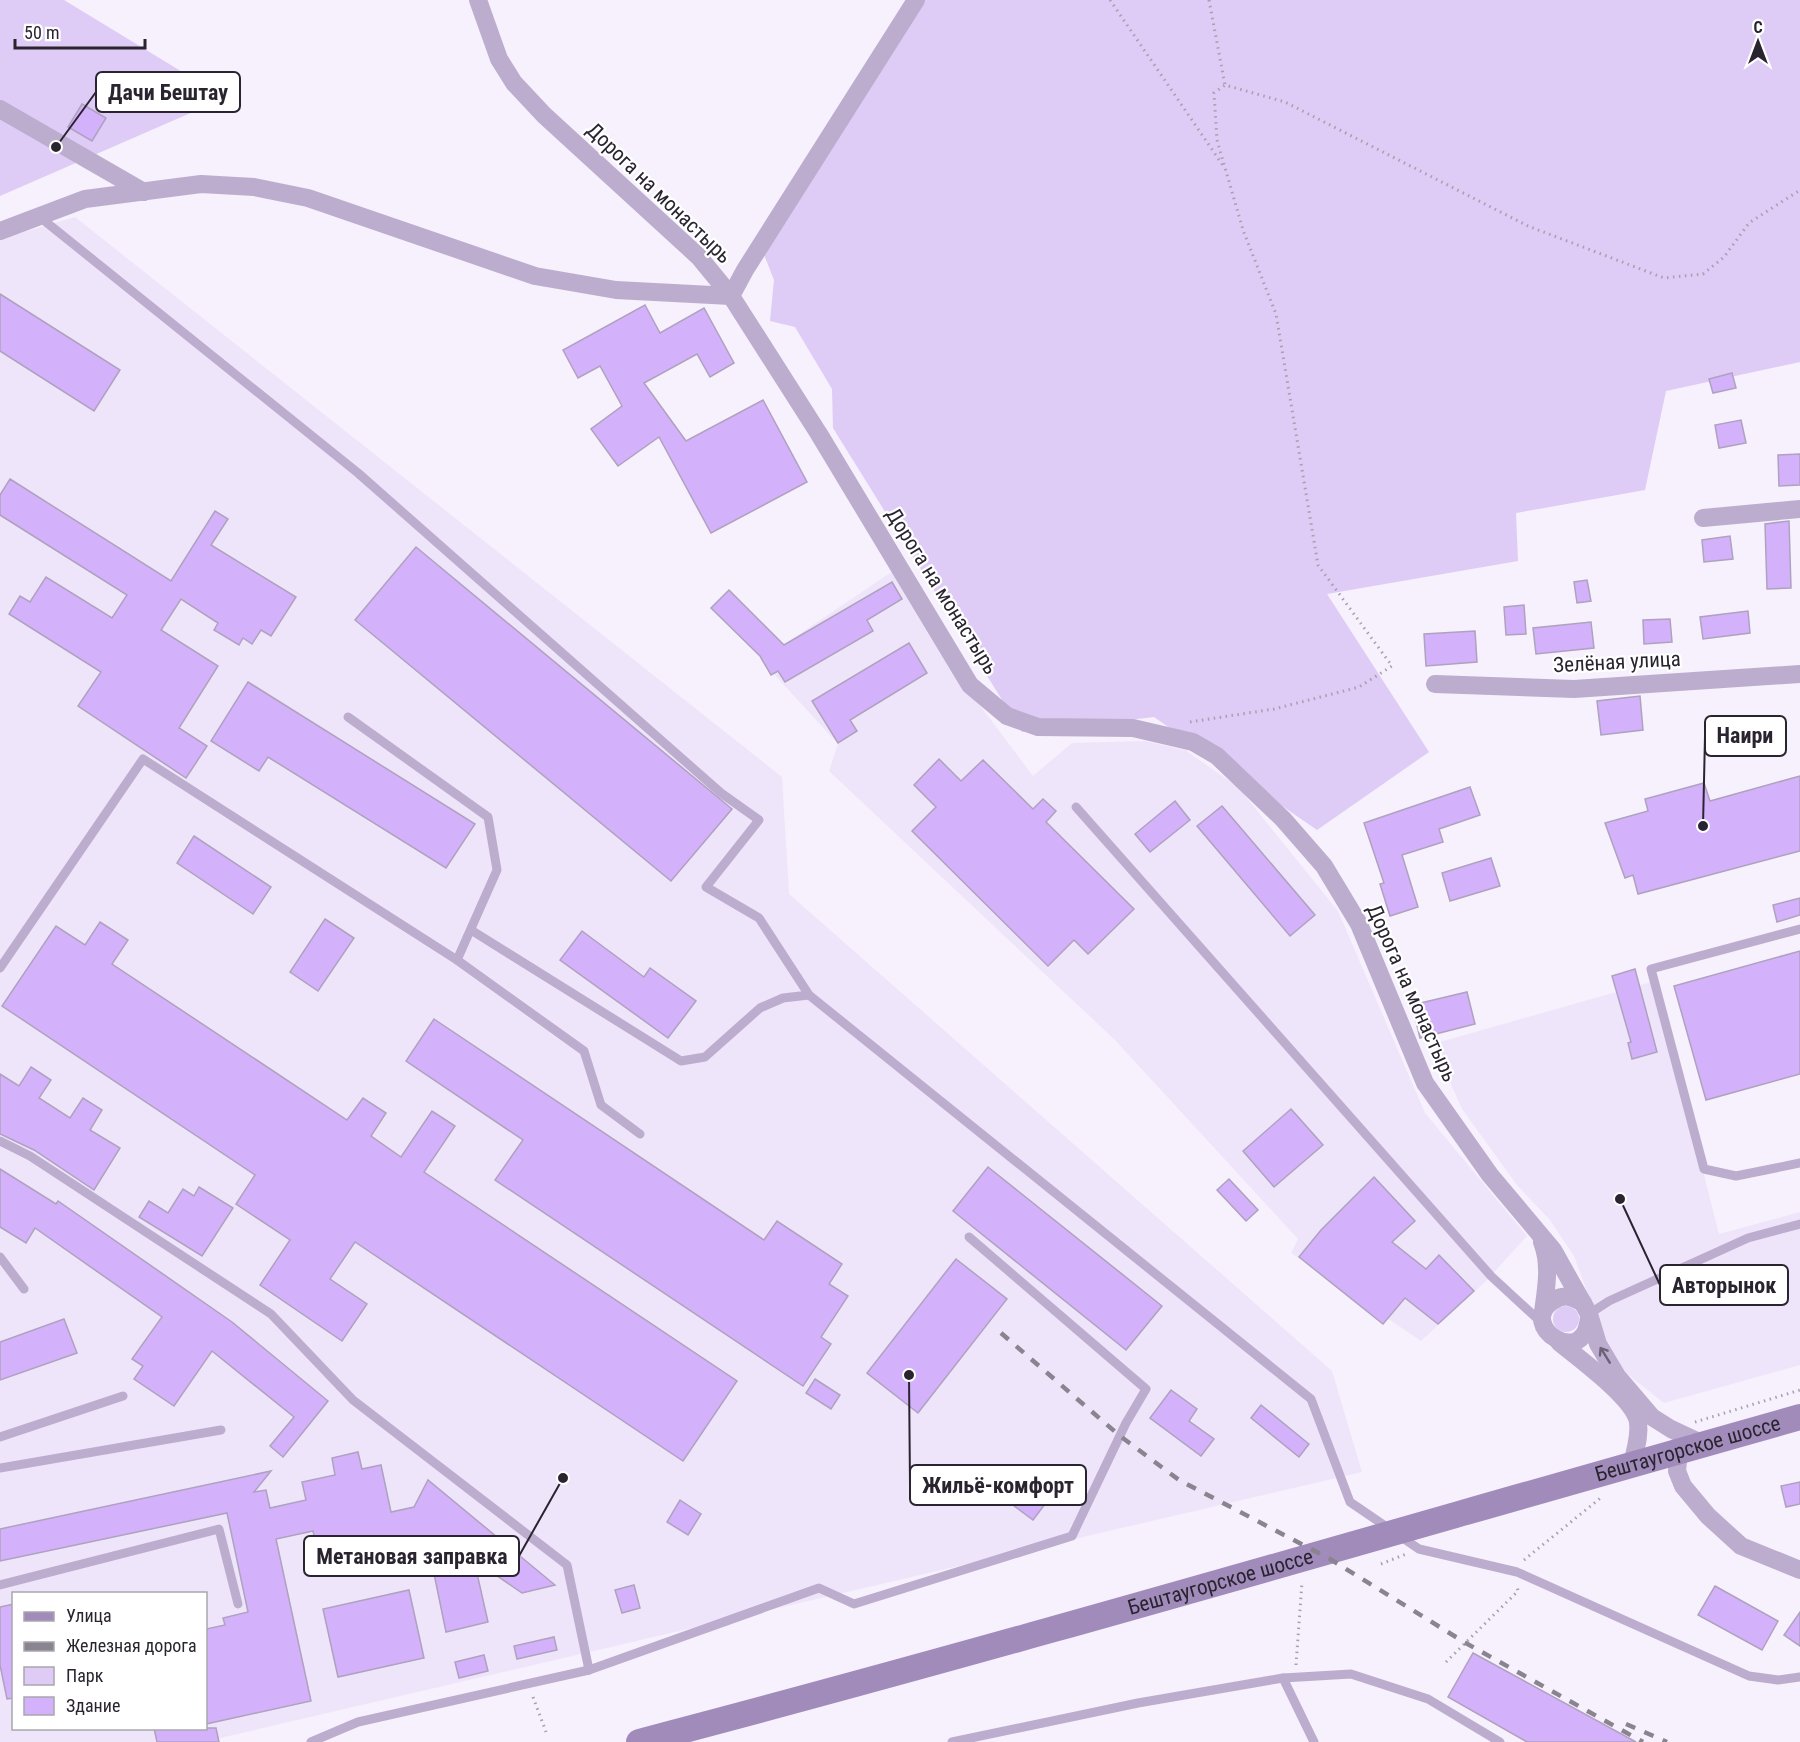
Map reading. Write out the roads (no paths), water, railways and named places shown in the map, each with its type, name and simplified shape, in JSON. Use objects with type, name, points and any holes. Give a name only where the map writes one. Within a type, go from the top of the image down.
[{"type":"main road","name":"Бештаугорское шоссе","points":[[639,1742],[934,1664],[1632,1464],[1675,1440],[1703,1444],[1800,1417]]},
{"type":"street","name":"Дорога на монастырь","points":[[478,0],[494,48],[514,83],[552,123],[699,257],[732,296],[819,434],[970,685],[1007,716],[1038,727],[1133,728],[1193,742],[1217,756],[1283,819],[1318,858],[1359,924],[1425,1083],[1490,1175],[1553,1250],[1586,1309],[1598,1344],[1617,1376],[1675,1440]]},
{"type":"street","points":[[0,231],[41,218],[84,199],[201,184],[254,187],[308,198],[535,276],[616,290],[732,296],[745,270],[916,0]]},
{"type":"street","points":[[0,109],[144,192]]},
{"type":"street","points":[[1702,518],[1800,509]]},
{"type":"street","name":"Зелёная улица","points":[[1435,684],[1574,689],[1800,674]]},
{"type":"street","points":[[1537,1229],[1546,1253],[1547,1275],[1543,1318],[1548,1335],[1627,1402],[1638,1419],[1639,1437],[1632,1464]]},
{"type":"street","points":[[1543,1318],[1550,1302],[1561,1296],[1573,1297],[1586,1309],[1588,1326],[1582,1337],[1571,1342],[1559,1342]]},
{"type":"street","points":[[1675,1440],[1677,1471],[1683,1486],[1708,1516],[1741,1546],[1800,1570]]},
{"type":"lane","points":[[41,218],[358,473],[721,793],[759,820],[706,887],[759,918],[809,995],[1311,1399],[1350,1502],[1419,1550],[1514,1571],[1749,1676],[1778,1680],[1800,1677]]},
{"type":"lane","points":[[348,717],[488,817],[497,870],[457,960]]},
{"type":"lane","points":[[0,968],[142,759],[457,960],[584,1051],[601,1106],[640,1134]]},
{"type":"lane","points":[[1076,807],[1491,1276],[1543,1318]]},
{"type":"lane","points":[[1800,929],[1651,969],[1704,1169],[1736,1176],[1800,1163]]},
{"type":"lane","points":[[471,930],[681,1061],[705,1057],[760,1008],[783,998],[809,995]]},
{"type":"lane","points":[[0,1141],[30,1156],[271,1314],[353,1400],[567,1566],[589,1670]]},
{"type":"lane","points":[[1586,1309],[1609,1301],[1748,1238],[1800,1224]]},
{"type":"lane","points":[[311,1742],[358,1722],[589,1670],[819,1588],[854,1604],[1072,1536],[1126,1423],[1146,1389],[969,1237]]},
{"type":"lane","points":[[0,1257],[24,1289]]},
{"type":"lane","points":[[0,1437],[123,1396]]},
{"type":"lane","points":[[0,1468],[221,1430]]},
{"type":"lane","points":[[0,1585],[219,1529],[238,1604]]},
{"type":"lane","points":[[952,1742],[1138,1703],[1283,1678],[1351,1674],[1428,1699],[1500,1742]]},
{"type":"lane","points":[[1283,1678],[1314,1742]]},
{"type":"railway","points":[[1001,1333],[1120,1436],[1179,1480],[1330,1559],[1464,1642],[1643,1742]]},
{"type":"railway","points":[[1626,1724],[1667,1742]]},
{"type":"place","name":"Дачи Бештау","points":[[56,147]]},
{"type":"place","name":"Наири","points":[[1703,826]]},
{"type":"place","name":"Авторынок","points":[[1620,1199]]},
{"type":"place","name":"Жильё-комфорт","points":[[909,1375]]},
{"type":"place","name":"Метановая заправка","points":[[563,1478]]}]
